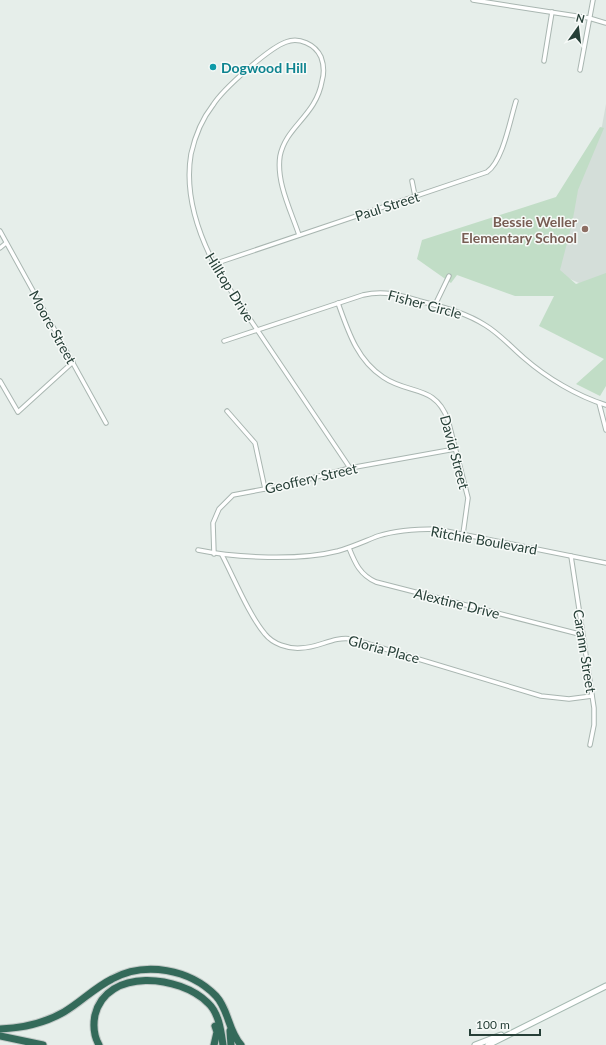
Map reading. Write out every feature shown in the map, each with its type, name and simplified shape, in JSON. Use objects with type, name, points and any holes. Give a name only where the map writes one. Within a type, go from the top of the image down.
[{"type":"highway","points":[[0,1029],[30,1025],[48,1020],[75,1006],[101,985],[116,977],[134,971],[156,970],[182,974],[202,985],[216,996],[222,1005],[230,1027],[240,1045]]},
{"type":"highway","points":[[99,1045],[94,1030],[96,1012],[102,1000],[114,990],[130,983],[158,980],[185,987],[208,1003],[219,1023],[224,1045]]},
{"type":"highway","points":[[194,993],[205,1004],[214,1022],[217,1032],[214,1045]]},
{"type":"highway","points":[[230,1027],[231,1045]]},
{"type":"highway","points":[[0,1036],[43,1045]]},
{"type":"main road","points":[[488,1045],[606,986]]},
{"type":"main road","points":[[476,1045],[520,1028]]},
{"type":"street","points":[[473,0],[501,2],[590,18],[606,23]]},
{"type":"street","points":[[580,70],[593,0]]},
{"type":"street","points":[[544,62],[552,12]]},
{"type":"street","name":"Hilltop Drive","points":[[299,235],[281,175],[280,160],[288,137],[316,101],[323,73],[322,61],[316,50],[307,43],[294,41],[283,43],[257,62],[224,91],[208,111],[197,135],[190,164],[190,192],[199,228],[207,251],[214,264],[257,331],[350,468]]},
{"type":"street","name":"Paul Street","points":[[214,264],[482,174],[490,170],[498,157],[516,101]]},
{"type":"street","points":[[412,181],[415,196]]},
{"type":"street","name":"Moore Street","points":[[0,231],[106,423]]},
{"type":"street","points":[[0,248],[6,243]]},
{"type":"street","points":[[435,306],[448,276]]},
{"type":"street","name":"Fisher Circle","points":[[224,341],[338,303],[372,293],[384,292],[462,313],[485,324],[542,372],[599,403],[606,405]]},
{"type":"street","name":"David Street","points":[[338,303],[352,341],[369,366],[389,381],[403,387],[426,393],[440,405],[448,420],[468,498],[463,534]]},
{"type":"street","points":[[0,381],[18,412],[73,362]]},
{"type":"street","points":[[599,403],[606,430]]},
{"type":"street","points":[[227,411],[256,443],[265,489]]},
{"type":"street","name":"Geoffery Street","points":[[214,554],[213,523],[223,503],[238,493],[265,489],[350,468],[455,448]]},
{"type":"street","name":"Ritchie Boulevard","points":[[198,550],[222,555],[312,556],[349,548],[379,536],[407,530],[436,529],[606,563]]},
{"type":"street","name":"Alextine Drive","points":[[349,548],[359,570],[367,578],[376,582],[583,635]]},
{"type":"street","name":"Gloria Place","points":[[222,555],[265,634],[282,645],[302,648],[335,639],[352,639],[541,696],[569,699],[592,696]]},
{"type":"street","name":"Carann Street","points":[[571,556],[595,719],[590,745]]},
{"type":"shaded area","name":"Bessie Weller Elementary School","points":[[606,104],[606,295],[552,271],[576,187],[602,126]]},
{"type":"green space","points":[[600,127],[604,128],[578,190],[572,224],[560,270],[576,284],[606,273],[606,386],[600,396],[576,384],[604,359],[539,326],[554,296],[515,296],[457,275],[451,283],[417,259],[422,240],[556,197]]},
{"type":"place","name":"Dogwood Hill","points":[[213,67]]},
{"type":"place","name":"Bessie Weller Elementary School","points":[[585,229]]}]
